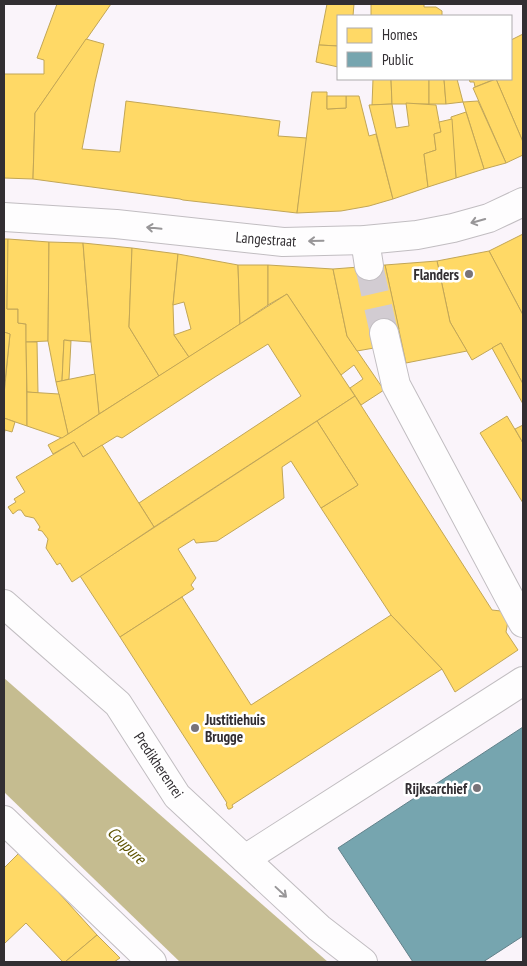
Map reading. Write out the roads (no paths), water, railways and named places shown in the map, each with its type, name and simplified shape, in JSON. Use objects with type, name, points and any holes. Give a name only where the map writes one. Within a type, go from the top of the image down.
[{"type":"street","name":"Langestraat","points":[[4,217],[116,224],[367,253],[418,236],[489,218],[523,202]]},
{"type":"street","points":[[384,333],[396,385],[523,623]]},
{"type":"street","name":"Predikherenrei","points":[[4,604],[118,704],[177,796],[319,928],[363,962]]},
{"type":"street","points":[[245,859],[523,681]]},
{"type":"street","points":[[4,820],[152,962]]},
{"type":"water","name":"Coupure","points":[[4,678],[328,962],[180,962],[4,792]]},
{"type":"tunnel","points":[[369,266],[384,333]]},
{"type":"place","name":"Flanders","points":[[469,274]]},
{"type":"place","name":"Justitiehuis Brugge","points":[[195,728]]},
{"type":"place","name":"Rijksarchief","points":[[477,788]]}]
